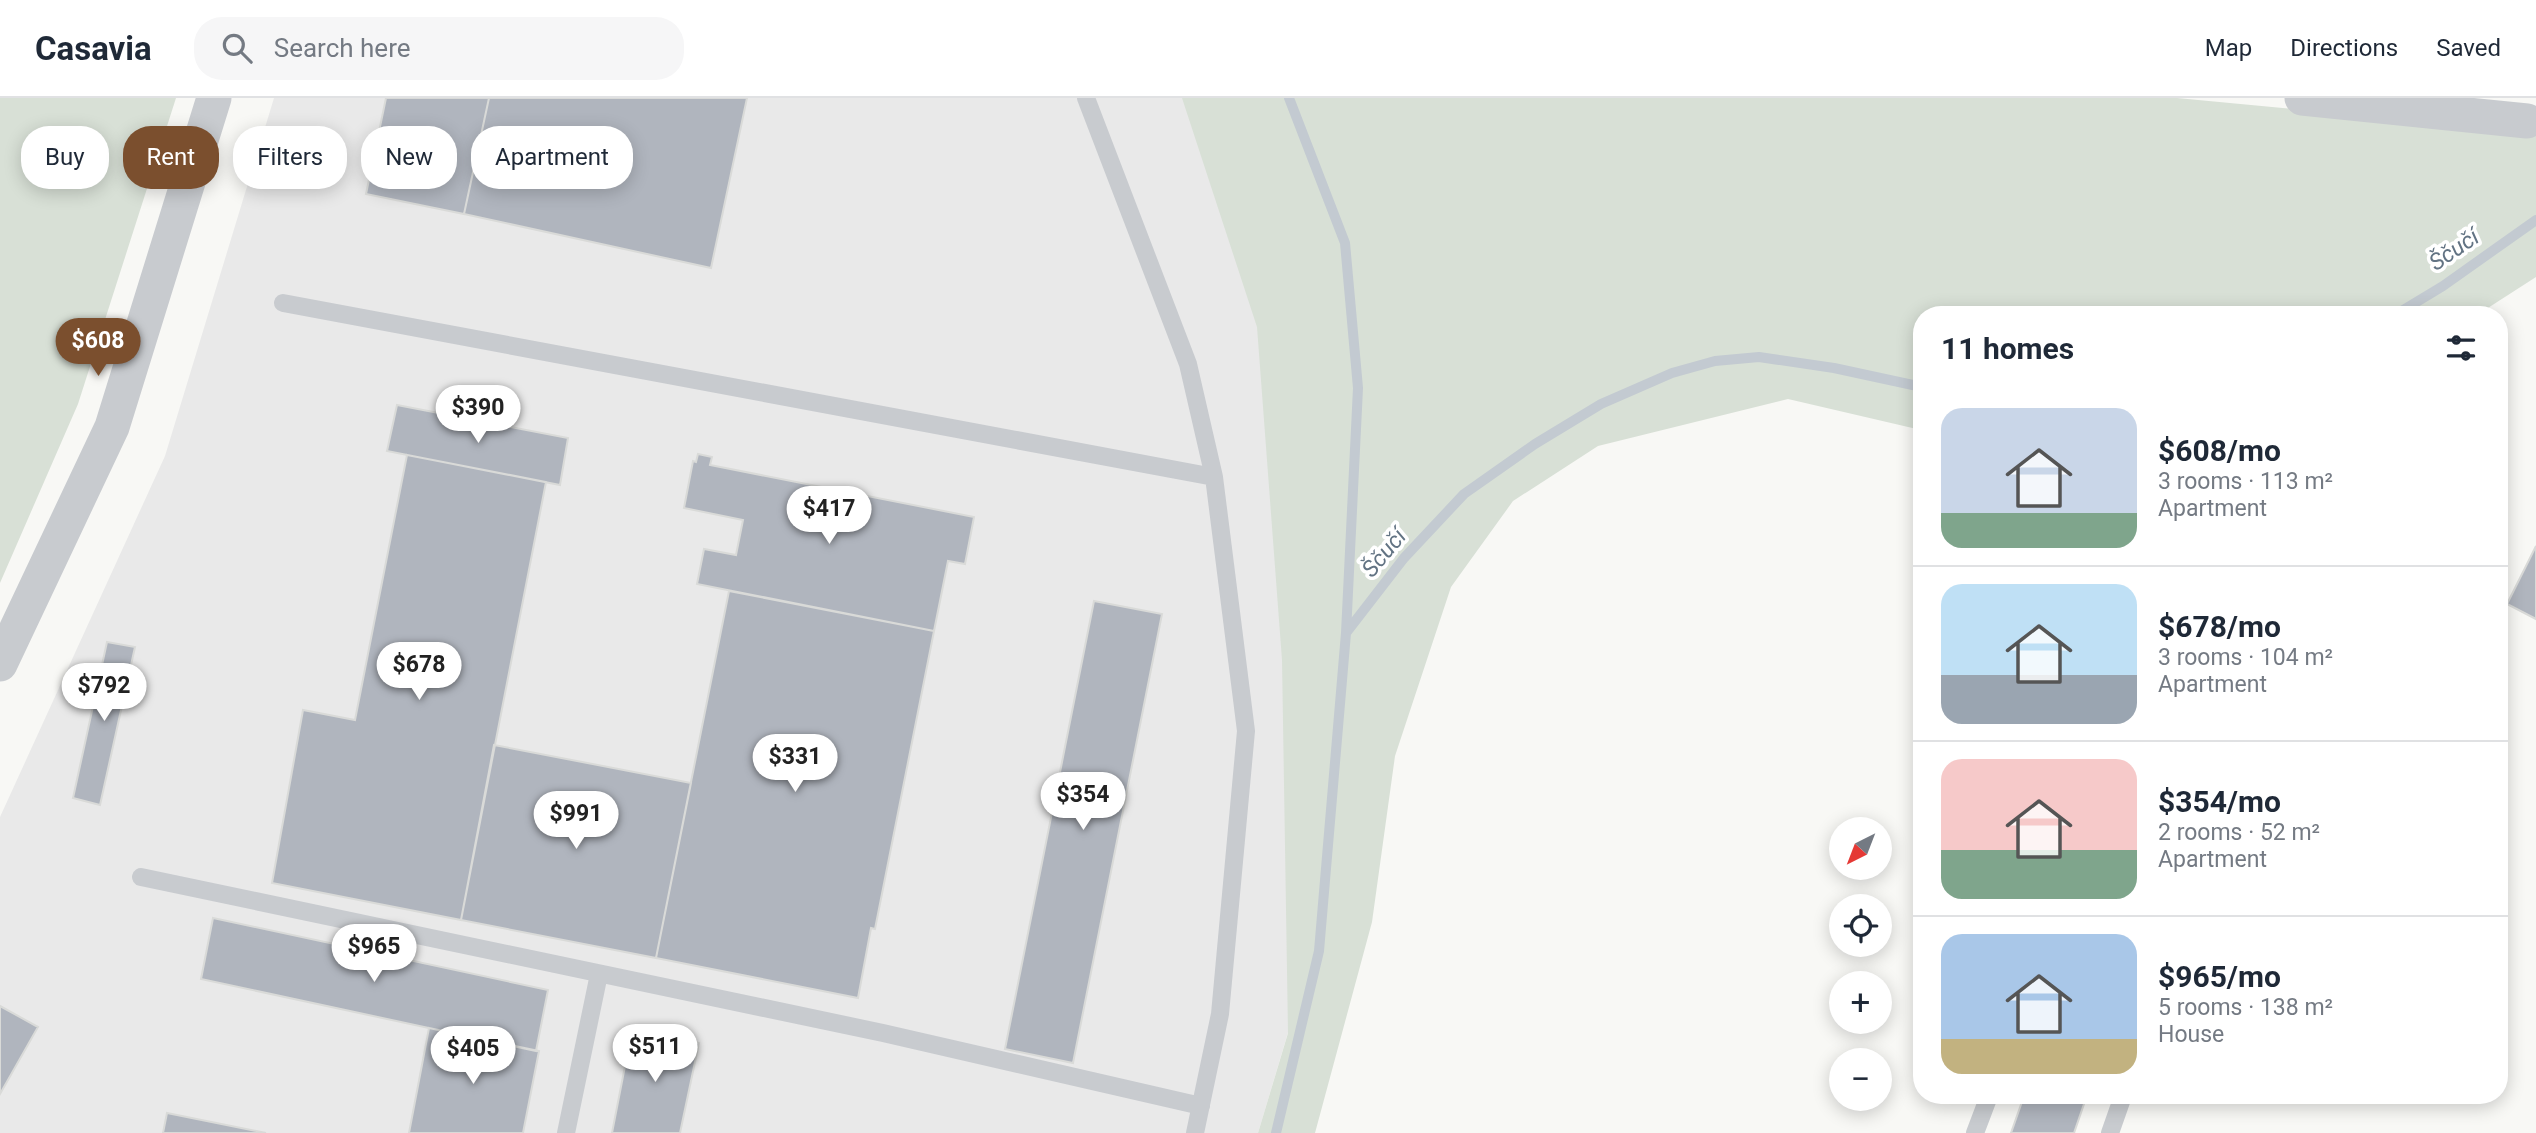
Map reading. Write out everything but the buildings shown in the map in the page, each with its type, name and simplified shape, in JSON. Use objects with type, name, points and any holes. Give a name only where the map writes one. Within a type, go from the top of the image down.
[{"type":"street","points":[[0,664],[112,427],[214,98]]},
{"type":"street","points":[[2302,98],[2527,121]]},
{"type":"lane","points":[[1086,98],[1188,365],[1214,477],[1246,731],[1220,1014],[1195,1133]]},
{"type":"lane","points":[[283,303],[1214,477]]},
{"type":"lane","points":[[141,877],[883,1033],[1201,1106]]},
{"type":"lane","points":[[566,1133],[599,974]]},
{"type":"lane","points":[[1975,1133],[1986,1104]]},
{"type":"lane","points":[[2110,1133],[2120,1104]]},
{"type":"shaded area","points":[[0,98],[176,98],[167,126],[123,126],[123,189],[147,189],[78,404],[0,583]]},
{"type":"shaded area","points":[[274,98],[1312,98],[1324,912],[1258,1133],[0,1133],[0,817],[165,456],[246,189],[347,189],[347,126],[265,126]]},
{"type":"shaded area","points":[[1182,98],[2177,98],[2536,132],[2536,277],[2491,306],[1913,306],[1913,428],[1788,399],[1598,446],[1513,501],[1451,587],[1395,756],[1372,922],[1315,1133],[1258,1133],[1288,1033],[1282,660],[1257,327]]},
{"type":"waterway","points":[[1289,98],[1345,243],[1358,388],[1346,633]]},
{"type":"waterway","name":"Ščučí","points":[[2410,306],[2443,286],[2536,220]]},
{"type":"waterway","name":"Ščučí","points":[[1276,1133],[1319,951],[1346,633],[1404,558],[1464,494],[1535,444],[1601,404],[1672,373],[1715,361],[1759,357],[1834,368],[1913,385]]}]
